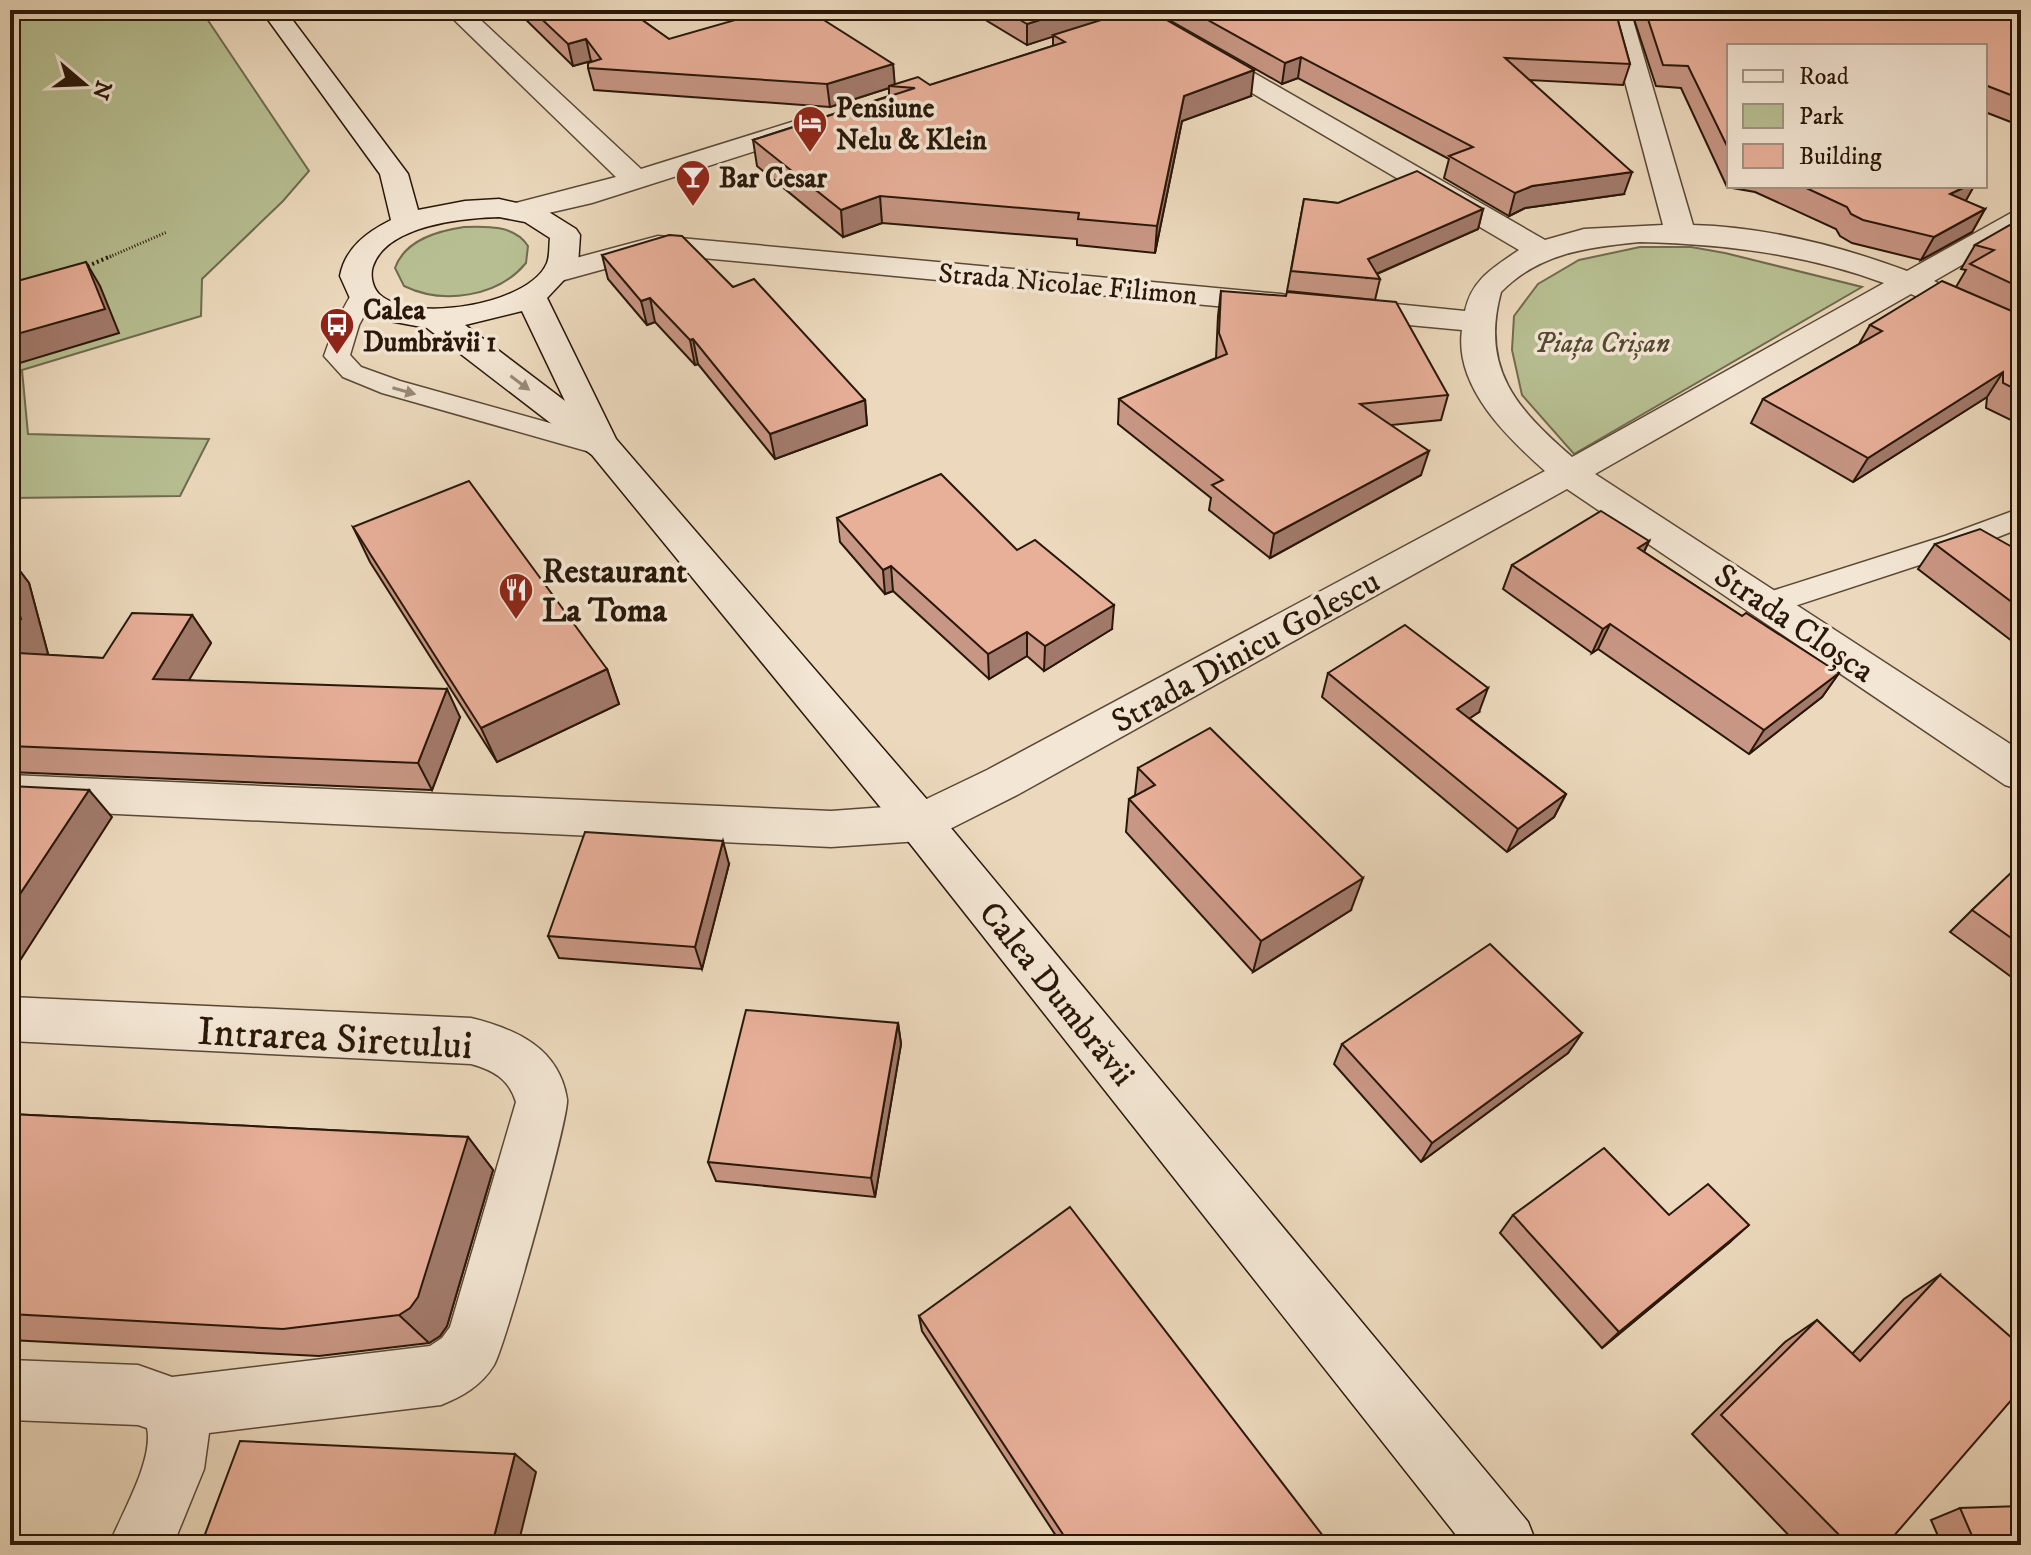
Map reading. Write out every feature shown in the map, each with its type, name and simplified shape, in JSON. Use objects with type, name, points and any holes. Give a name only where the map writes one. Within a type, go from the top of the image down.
[{"type":"street","points":[[273,10],[394,174],[407,224]]},
{"type":"street","points":[[456,10],[618,202]]},
{"type":"street","points":[[1073,41],[1137,14],[1172,10]]},
{"type":"street","points":[[1618,10],[1680,231]]},
{"type":"street","points":[[1137,14],[1540,250]]},
{"type":"street","points":[[565,235],[618,202],[841,115]]},
{"type":"street","points":[[394,174],[457,210]]},
{"type":"street","points":[[518,211],[618,202]]},
{"type":"street","name":"Strada Nicolae Filimon","points":[[618,202],[658,245]]},
{"type":"street","points":[[499,208],[518,211],[549,221],[565,235],[568,250],[557,273],[530,295],[492,310],[436,319],[391,313],[362,297],[355,273],[360,260],[381,238],[407,224],[457,210],[499,208]]},
{"type":"street","points":[[2021,219],[1911,282],[1568,473],[1523,434],[1490,391],[1479,354],[1478,322],[1486,290],[1511,265],[1540,250],[1581,237],[1680,231],[1806,253],[1911,282],[2021,335]]},
{"type":"street","name":"Strada Nicolae Filimon","points":[[557,273],[658,245],[1478,322]]},
{"type":"street","name":"Calea Dumbrăvii","points":[[530,295],[604,447]]},
{"type":"street","name":"Calea Dumbrăvii","points":[[436,319],[604,447],[920,823],[1505,1545]]},
{"type":"street","name":"Strada Cloșca","points":[[1568,473],[2021,773]]},
{"type":"street","name":"Strada Dinicu Golescu","points":[[920,823],[1003,782],[1568,473]]},
{"type":"street","points":[[10,792],[831,829],[920,823]]},
{"type":"street","name":"Intrarea Siretului","points":[[10,1019],[471,1041],[505,1049],[537,1082],[542,1102],[475,1341],[453,1370],[441,1375],[172,1407],[138,1395],[10,1390]]},
{"type":"street","points":[[141,1545],[173,1469],[179,1436],[172,1407]]},
{"type":"lane","points":[[362,297],[347,325],[337,356],[352,372],[391,387],[604,447]]},
{"type":"lane","points":[[1767,604],[1955,543],[2021,517]]},
{"type":"path","points":[[82,269],[167,232]]},
{"type":"green space","points":[[10,10],[201,10],[309,171],[283,201],[202,279],[201,316],[22,370],[28,434],[209,439],[180,496],[10,498]]},
{"type":"green space","points":[[464,227],[490,227],[516,234],[528,246],[526,263],[501,284],[469,294],[436,295],[404,286],[395,268],[406,250],[433,234]]},
{"type":"green space","name":"Piața Crișan","points":[[1640,247],[1691,247],[1725,253],[1862,287],[1574,454],[1522,395],[1512,350],[1514,316],[1538,284],[1579,260]]},
{"type":"building","points":[[532,10],[628,10],[669,39],[770,10],[808,10],[893,64],[827,84],[588,68],[588,63],[601,59],[586,39],[568,44]]},
{"type":"building","points":[[1003,10],[1072,10],[1027,24]]},
{"type":"building","points":[[1133,10],[1149,10],[1254,70],[1184,96],[1157,226],[1078,219],[1079,213],[880,196],[841,210],[753,140],[915,88],[889,86],[918,77],[930,85],[1065,42],[1053,35]]},
{"type":"building","points":[[1190,10],[1615,10],[1630,64],[1505,58],[1632,172],[1532,186],[1515,193],[1449,156],[1473,147],[1301,57],[1285,63]]},
{"type":"building","points":[[1645,10],[1987,10],[2021,22],[2021,99],[1987,86],[1987,44],[1727,44],[1727,146],[1688,66],[1663,65]]},
{"type":"building","points":[[1417,171],[1483,209],[1368,259],[1380,279],[1291,271],[1304,199],[1338,203]]},
{"type":"building","points":[[1806,188],[1963,188],[1950,194],[1985,209],[1934,237],[1863,220],[1851,214],[1847,207]]},
{"type":"building","points":[[2017,221],[2021,223],[2021,288],[1970,264],[1994,250],[1975,245]]},
{"type":"building","points":[[669,235],[682,236],[733,287],[754,279],[865,400],[770,434],[693,339],[690,340],[650,298],[641,301],[602,255]]},
{"type":"building","points":[[86,262],[105,309],[10,336],[10,283]]},
{"type":"building","points":[[1942,281],[2021,315],[2021,392],[2003,383],[2003,372],[1868,458],[1763,399],[1882,331],[1870,325]]},
{"type":"building","points":[[1221,291],[1286,296],[1287,292],[1396,302],[1448,395],[1360,404],[1429,451],[1274,534],[1212,485],[1223,480],[1119,399],[1227,354],[1219,333]]},
{"type":"building","points":[[941,474],[1017,550],[1035,540],[1114,605],[1045,646],[1027,632],[988,654],[891,566],[883,570],[837,518]]},
{"type":"building","points":[[469,481],[607,669],[481,728],[353,527]]},
{"type":"building","points":[[1601,511],[1649,541],[1638,548],[1742,616],[1746,613],[1839,673],[1764,730],[1610,624],[1603,629],[1512,565]]},
{"type":"building","points":[[1980,529],[2021,552],[2021,609],[1935,544]]},
{"type":"building","points":[[10,578],[21,619],[10,623]]},
{"type":"building","points":[[132,613],[192,615],[153,679],[447,689],[418,763],[10,746],[10,663],[18,653],[103,658]]},
{"type":"building","points":[[1405,625],[1488,688],[1457,709],[1566,794],[1518,829],[1328,673]]},
{"type":"building","points":[[1210,728],[1363,878],[1261,941],[1129,799],[1155,785],[1138,768]]},
{"type":"building","points":[[10,786],[89,790],[10,909]]},
{"type":"building","points":[[585,832],[723,841],[695,947],[548,936]]},
{"type":"building","points":[[2017,867],[2021,870],[2021,945],[1972,910]]},
{"type":"building","points":[[1490,944],[1582,1033],[1432,1143],[1342,1044]]},
{"type":"building","points":[[746,1010],[898,1023],[871,1178],[708,1162]]},
{"type":"building","points":[[10,1114],[468,1137],[418,1297],[410,1308],[399,1315],[283,1329],[10,1314]]},
{"type":"building","points":[[1604,1148],[1669,1215],[1708,1184],[1749,1225],[1619,1332],[1513,1215]]},
{"type":"building","points":[[1070,1207],[1330,1545],[1070,1545],[919,1316]]},
{"type":"building","points":[[1940,1275],[2021,1346],[2021,1389],[1886,1545],[1849,1545],[1721,1415],[1817,1320],[1860,1361]]},
{"type":"building","points":[[240,1441],[515,1454],[492,1545],[201,1545]]},
{"type":"building","points":[[2021,1506],[2021,1545],[1976,1545],[1960,1508]]},
{"type":"place","name":"Pensiune Nelu & Klein","points":[[810,154]]},
{"type":"place","name":"Bar Cesar","points":[[693,208]]},
{"type":"place","name":"Calea Dumbrăvii 1","points":[[337,356]]},
{"type":"place","name":"Restaurant La Toma","points":[[516,621]]}]
